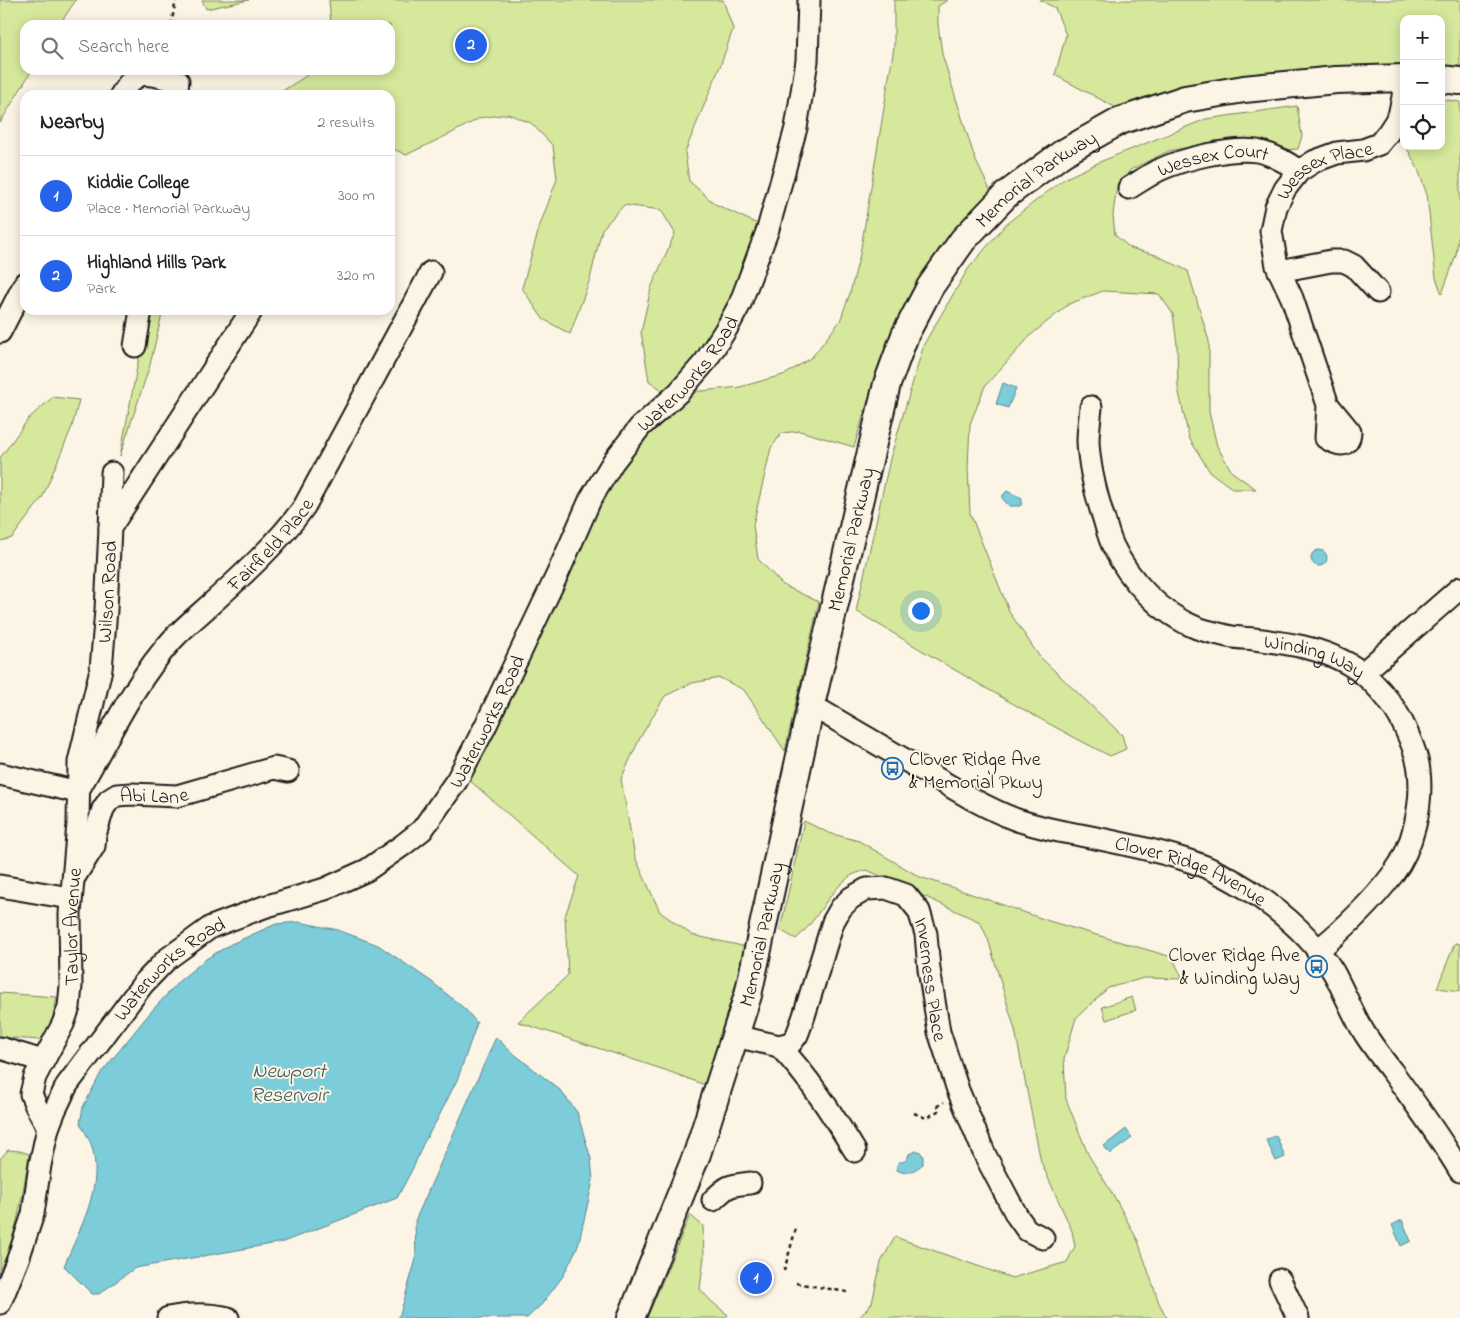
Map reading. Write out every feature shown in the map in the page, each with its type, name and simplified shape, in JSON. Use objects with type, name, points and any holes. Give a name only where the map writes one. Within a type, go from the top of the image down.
[{"type":"main road","name":"Memorial Parkway","points":[[631,1318],[697,1154],[748,995],[811,705],[887,384],[904,335],[930,287],[962,240],[1006,195],[1063,153],[1120,121],[1184,99],[1244,89],[1336,80],[1400,79]]},
{"type":"main road","points":[[1445,79],[1460,81]]},
{"type":"street","name":"Waterworks Road","points":[[0,1303],[18,1259],[33,1214],[40,1165],[48,1128],[67,1085],[143,984],[167,959],[211,927],[264,907],[324,889],[367,870],[403,846],[422,830],[457,780],[485,727],[554,582],[590,500],[609,469],[640,426],[679,392],[705,362],[740,304],[768,229],[796,128],[807,61],[809,0]]},
{"type":"street","points":[[125,90],[133,78],[139,75]]},
{"type":"street","points":[[148,75],[177,88]]},
{"type":"street","name":"Wessex Place","points":[[1328,405],[1292,298],[1277,266],[1271,231],[1276,207],[1285,189],[1299,171],[1315,161],[1337,153],[1363,150],[1379,144],[1399,116],[1401,105]]},
{"type":"street","name":"Wessex Court","points":[[1129,188],[1164,168],[1206,155],[1230,151],[1256,151],[1275,156],[1299,171]]},
{"type":"street","points":[[1279,271],[1331,261],[1344,261],[1354,266],[1378,292]]},
{"type":"street","name":"Fairfield Place","points":[[78,792],[132,696],[173,638],[228,588],[292,525],[304,507],[431,272]]},
{"type":"street","points":[[0,332],[20,293]]},
{"type":"street","points":[[135,346],[141,315]]},
{"type":"street","name":"Wilson Road","points":[[78,792],[79,762],[102,669],[110,528],[249,315]]},
{"type":"street","name":"Winding Way","points":[[1091,407],[1088,440],[1091,469],[1098,500],[1112,544],[1137,583],[1156,602],[1175,616],[1197,628],[1226,636],[1319,650],[1348,664],[1363,673],[1386,697],[1396,710],[1412,742],[1420,771],[1418,815],[1403,859],[1394,873],[1368,903],[1338,934],[1317,950]]},
{"type":"street","points":[[110,528],[112,473]]},
{"type":"street","points":[[1363,673],[1460,588]]},
{"type":"street","name":"Clover Ridge Avenue","points":[[811,705],[995,811],[1018,820],[1058,831],[1184,859],[1219,873],[1250,891],[1280,913],[1317,950],[1333,972],[1364,1034],[1440,1138],[1460,1171]]},
{"type":"street","name":"Abi Lane","points":[[71,889],[94,846],[103,809],[109,800],[117,795],[177,796],[274,768],[288,771]]},
{"type":"street","points":[[0,774],[78,792]]},
{"type":"street","name":"Taylor Avenue","points":[[48,1128],[30,1094],[43,1061],[63,1024],[69,1007],[71,986],[69,929],[78,824],[78,792]]},
{"type":"street","points":[[0,886],[71,889]]},
{"type":"street","name":"Inverness Place","points":[[779,1046],[790,1043],[797,1034],[808,1005],[833,922],[842,908],[851,898],[867,889],[886,888],[906,895],[918,911],[926,934],[929,968],[940,1032],[958,1090],[985,1155],[1017,1216],[1027,1230],[1043,1238]]},
{"type":"street","points":[[735,1036],[779,1046],[815,1089],[856,1151]]},
{"type":"street","points":[[0,1048],[43,1061]]},
{"type":"street","points":[[713,1200],[725,1188],[733,1184],[750,1183]]},
{"type":"street","points":[[1280,1280],[1298,1318]]},
{"type":"street","points":[[168,1318],[191,1314],[213,1314],[228,1318]]},
{"type":"path","points":[[171,20],[176,0]]},
{"type":"path","points":[[914,1113],[926,1118],[938,1111],[936,1108],[949,1100]]},
{"type":"path","points":[[784,1271],[796,1228]]},
{"type":"path","points":[[796,1283],[847,1292]]},
{"type":"green space","points":[[0,0],[76,0],[62,20],[20,20],[20,75],[29,75],[0,123]]},
{"type":"green space","points":[[202,0],[249,0],[206,9]]},
{"type":"green space","points":[[329,0],[723,0],[733,29],[721,64],[685,152],[689,181],[715,204],[762,226],[729,308],[693,365],[668,394],[649,381],[641,332],[651,288],[675,233],[661,210],[624,205],[602,229],[590,279],[570,334],[543,319],[522,288],[540,225],[557,179],[553,146],[531,123],[508,114],[480,118],[406,155],[395,150],[395,90],[284,90],[307,75],[395,75],[395,20],[331,20]]},
{"type":"green space","points":[[894,0],[948,0],[938,6],[942,54],[975,159],[992,194],[908,304],[880,361],[854,447],[800,431],[782,433],[771,448],[753,525],[758,559],[783,585],[819,602],[785,751],[744,690],[720,678],[692,683],[665,696],[640,738],[621,779],[635,857],[660,912],[692,935],[747,947],[705,1085],[518,1022],[568,975],[565,916],[579,876],[468,779],[618,465],[655,422],[691,392],[740,387],[786,374],[812,357],[840,321],[850,293],[860,254],[894,47]]},
{"type":"green space","points":[[1040,0],[1460,0],[1460,71],[1445,69],[1445,15],[1400,15],[1400,70],[1122,111],[1055,75],[1066,35],[1055,8]]},
{"type":"green space","points":[[1445,100],[1460,102],[1460,225],[1456,255],[1442,294],[1436,278],[1427,195],[1418,169],[1408,150],[1445,150]]},
{"type":"green space","points":[[1297,106],[1302,136],[1298,149],[1285,150],[1255,144],[1212,142],[1169,151],[1130,170],[1116,192],[1113,215],[1115,235],[1130,248],[1156,255],[1188,271],[1209,341],[1209,412],[1217,446],[1232,472],[1256,489],[1233,489],[1210,472],[1189,438],[1178,388],[1177,345],[1173,314],[1159,294],[1103,291],[1069,304],[1032,334],[985,386],[970,424],[968,467],[970,513],[1010,613],[1039,656],[1122,735],[1126,749],[1110,756],[1014,704],[856,611],[890,459],[924,344],[968,269],[1006,224],[1064,179],[1102,161],[1206,119]]},
{"type":"green space","points":[[147,315],[162,315],[150,365],[120,456]]},
{"type":"green space","points":[[53,397],[79,400],[72,427],[42,498],[12,538],[0,541],[0,458],[29,418]]},
{"type":"green space","points":[[804,821],[829,833],[859,841],[920,877],[1049,921],[1172,957],[1183,979],[1144,978],[1108,988],[1076,1018],[1064,1059],[1066,1099],[1088,1154],[1138,1241],[1159,1303],[1167,1318],[859,1318],[872,1303],[881,1262],[895,1237],[1012,1278],[1067,1262],[1075,1246],[1072,1231],[1041,1162],[1015,1030],[988,939],[980,922],[867,870],[851,876],[841,884],[796,939],[780,930]]},
{"type":"green space","points":[[1455,943],[1460,944],[1460,991],[1437,988]]},
{"type":"green space","points":[[0,993],[57,997],[50,1026],[39,1040],[0,1037]]},
{"type":"green space","points":[[1132,997],[1136,1010],[1106,1020],[1102,1007]]},
{"type":"green space","points":[[8,1150],[29,1154],[15,1230],[0,1274],[0,1159]]},
{"type":"green space","points":[[690,1215],[703,1226],[704,1257],[700,1289],[728,1315],[724,1318],[647,1318]]},
{"type":"water","points":[[1003,383],[1016,388],[1008,408],[996,404]]},
{"type":"water","points":[[1007,491],[1022,498],[1020,506],[1009,506],[1002,498]]},
{"type":"water","points":[[1316,550],[1322,550],[1327,555],[1325,564],[1316,566],[1311,561],[1311,555]]},
{"type":"water","name":"Newport Reservoir","points":[[299,922],[338,930],[378,945],[432,982],[465,1009],[477,1023],[458,1078],[397,1198],[283,1242],[135,1268],[99,1294],[92,1294],[64,1266],[83,1222],[93,1191],[95,1160],[91,1144],[80,1123],[83,1107],[101,1073],[149,1014],[180,980],[206,959],[231,944],[276,924]]},
{"type":"water","points":[[496,1037],[508,1049],[560,1090],[577,1112],[591,1159],[593,1181],[578,1246],[563,1276],[542,1304],[527,1318],[397,1318],[400,1314],[416,1259],[415,1221]]},
{"type":"water","points":[[1126,1129],[1132,1138],[1110,1154],[1104,1146]]},
{"type":"water","points":[[1276,1135],[1285,1157],[1276,1161],[1266,1140]]},
{"type":"water","points":[[916,1151],[923,1155],[923,1164],[907,1172],[897,1170],[899,1162],[905,1161],[909,1154]]},
{"type":"water","points":[[1402,1220],[1411,1241],[1401,1246],[1392,1225]]},
{"type":"place","name":"Highland Hills Park","points":[[471,45]]},
{"type":"place","name":"Clover Ridge Ave & Memorial Pkwy","points":[[893,769]]},
{"type":"place","name":"Clover Ridge Ave & Winding Way","points":[[1316,966]]},
{"type":"place","name":"Kiddie College","points":[[756,1278]]}]
